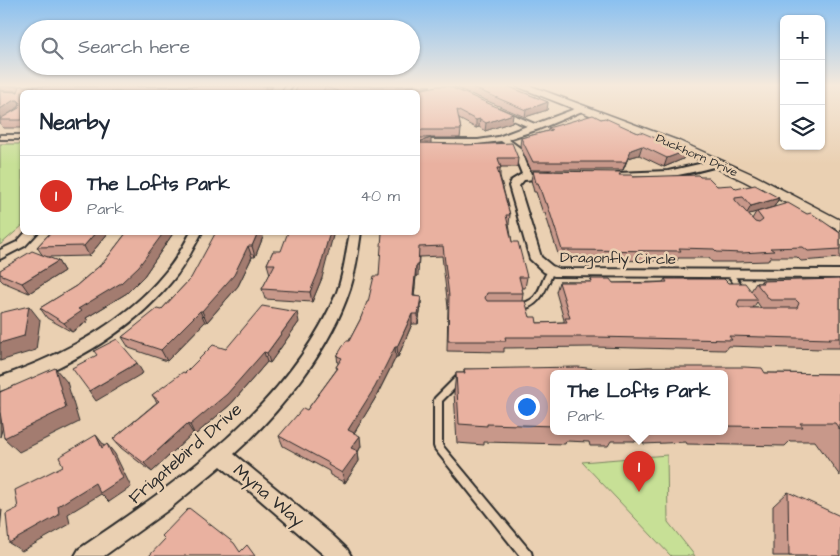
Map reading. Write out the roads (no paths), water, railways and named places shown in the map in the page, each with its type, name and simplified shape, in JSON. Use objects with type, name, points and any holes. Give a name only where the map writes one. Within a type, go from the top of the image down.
[{"type":"street","points":[[501,112],[536,127]]},
{"type":"street","points":[[420,143],[478,142],[502,138],[575,112]]},
{"type":"street","name":"Duckhorn Drive","points":[[591,112],[636,128],[717,163],[795,205],[840,226]]},
{"type":"street","points":[[0,138],[20,138]]},
{"type":"street","points":[[502,138],[516,148],[527,176],[558,175]]},
{"type":"street","points":[[606,176],[672,175],[694,171],[717,163]]},
{"type":"street","name":"Dragonfly Circle","points":[[527,176],[517,180],[514,186],[536,259],[551,270],[570,274],[840,274]]},
{"type":"street","points":[[0,255],[21,244],[30,235]]},
{"type":"street","points":[[0,384],[56,360],[127,317],[168,278],[195,235]]},
{"type":"street","name":"Frigatebird Drive","points":[[86,556],[164,501],[220,454],[278,396],[316,345],[330,322],[344,290],[355,235]]},
{"type":"street","name":"Myna Way","points":[[220,454],[340,556]]},
{"type":"lane","points":[[507,307],[525,307],[537,300],[551,270]]},
{"type":"lane","points":[[730,274],[745,294]]},
{"type":"lane","points":[[470,378],[461,378],[438,400],[438,446],[527,556]]},
{"type":"place","name":"The Lofts Park","points":[[639,492]]}]
